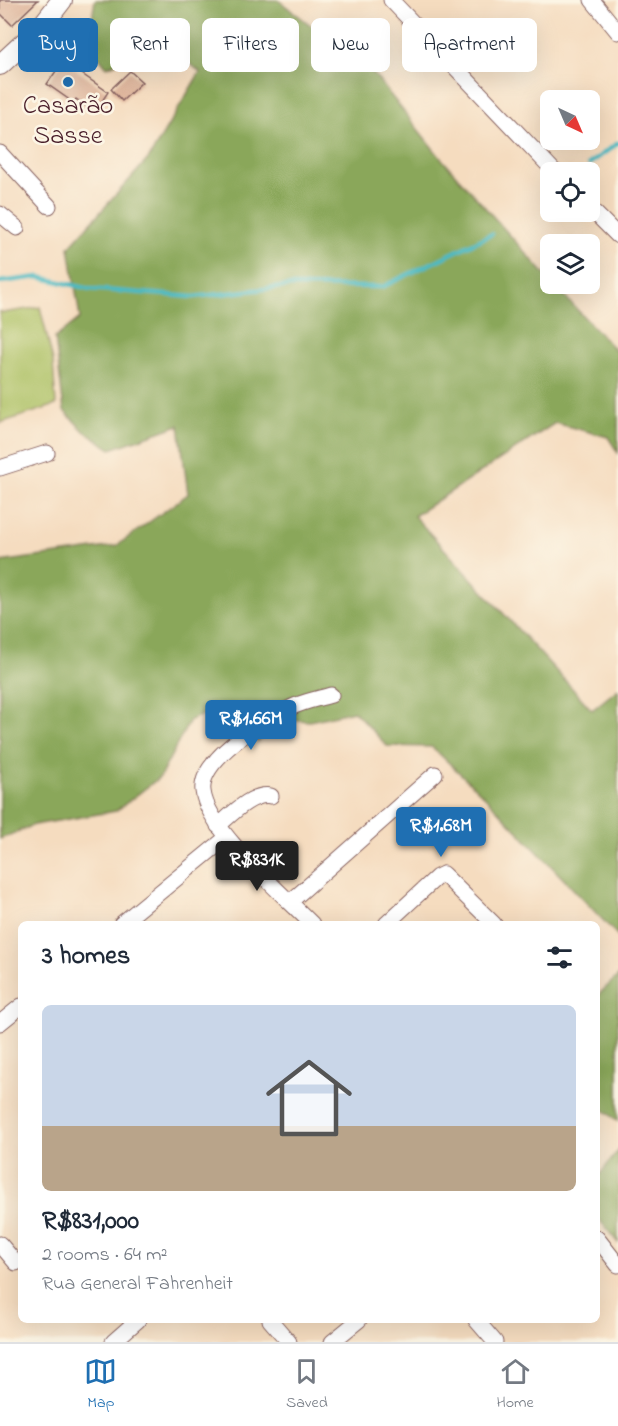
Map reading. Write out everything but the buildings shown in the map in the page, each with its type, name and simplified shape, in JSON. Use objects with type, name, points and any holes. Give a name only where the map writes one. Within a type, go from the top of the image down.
[{"type":"main road","points":[[0,65],[41,27],[62,0]]},
{"type":"street","points":[[391,0],[545,162]]},
{"type":"street","points":[[592,0],[618,32]]},
{"type":"street","points":[[0,153],[48,206]]},
{"type":"street","points":[[0,214],[17,228]]},
{"type":"street","points":[[600,218],[618,236]]},
{"type":"street","points":[[0,468],[47,453]]},
{"type":"street","points":[[309,921],[222,832],[202,790],[204,779],[212,764],[237,740],[289,708],[331,694]]},
{"type":"street","points":[[290,902],[435,774]]},
{"type":"street","points":[[124,921],[222,832],[251,801],[265,795],[271,796]]},
{"type":"street","points":[[389,921],[443,874],[491,921]]},
{"type":"street","points":[[3,1016],[18,1008]]},
{"type":"street","points":[[600,1242],[618,1265]]},
{"type":"street","points":[[0,1244],[16,1263]]},
{"type":"street","points":[[113,1342],[135,1323]]},
{"type":"street","points":[[273,1323],[289,1342]]},
{"type":"street","points":[[332,1342],[355,1323]]},
{"type":"street","points":[[479,1323],[495,1342]]},
{"type":"green space","points":[[95,0],[278,0],[311,25],[311,72],[373,73],[440,157],[540,269],[540,294],[562,294],[618,353],[618,453],[608,437],[555,423],[414,516],[592,710],[618,689],[618,936],[485,797],[432,747],[387,746],[354,711],[310,721],[283,719],[258,742],[230,704],[190,720],[160,777],[116,811],[34,825],[0,839],[0,562],[116,546],[188,494],[179,425],[111,449],[84,431],[64,411],[55,338],[80,318],[69,247],[149,158],[200,72],[190,64],[190,18],[110,18],[110,66],[107,67],[98,56],[98,18],[92,18]]},
{"type":"green space","points":[[40,307],[53,361],[56,405],[0,423],[0,311],[3,313]]},
{"type":"green space","points":[[618,976],[618,1121],[600,1107],[600,993]]},
{"type":"green space","points":[[618,1151],[618,1243],[600,1221],[600,1174]]},
{"type":"waterway","points":[[592,162],[618,143]]},
{"type":"waterway","points":[[0,282],[39,277],[90,289],[193,297],[292,286],[382,287],[492,234]]},
{"type":"place","name":"Casarão Sasse","points":[[68,82]]}]
